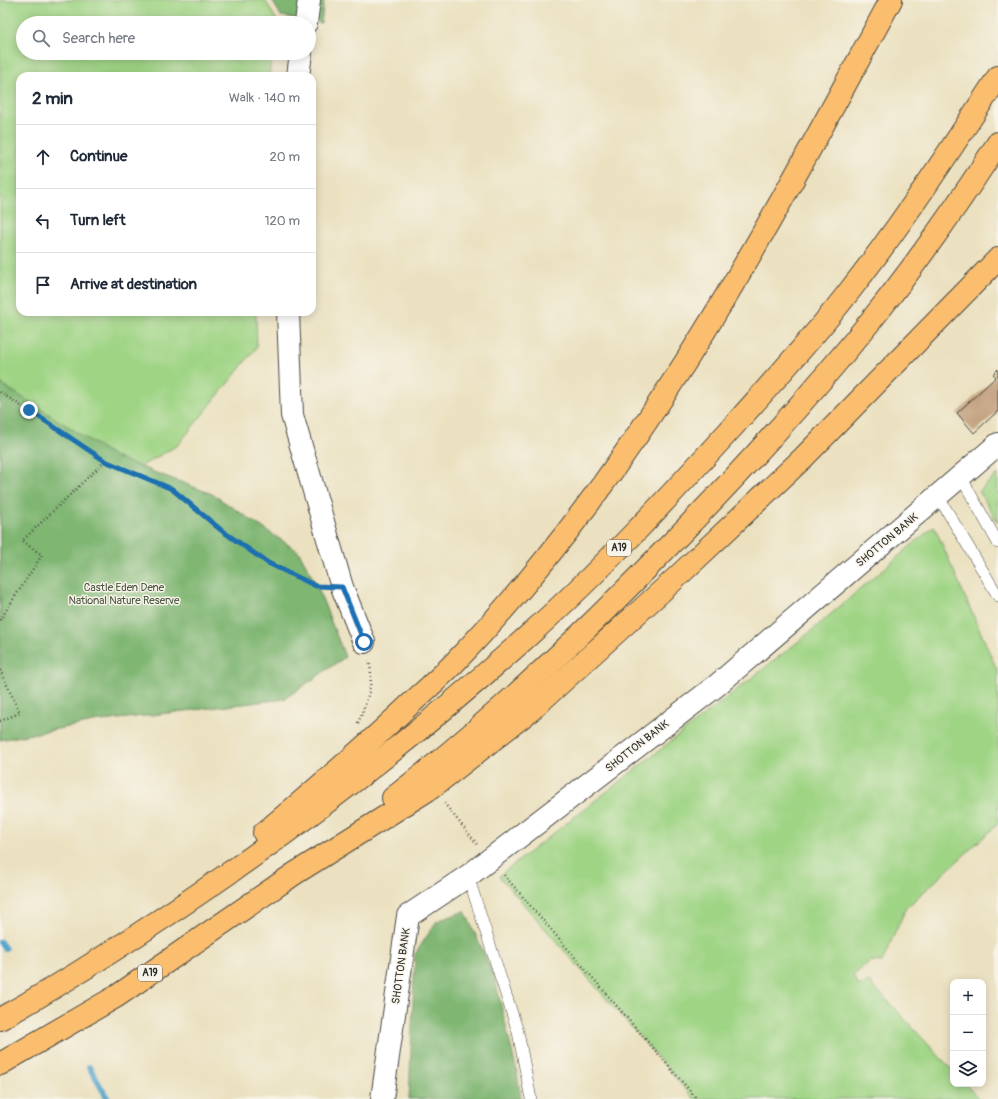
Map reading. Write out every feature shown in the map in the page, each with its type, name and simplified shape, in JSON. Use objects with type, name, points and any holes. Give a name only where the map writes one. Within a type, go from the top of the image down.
[{"type":"highway","points":[[150,928],[340,770],[456,661],[518,592],[568,532],[604,484],[681,372],[812,145],[891,0]]},
{"type":"highway","name":"A19","points":[[0,1018],[80,974],[150,928],[305,820],[406,741],[530,634],[602,566],[676,489],[775,380],[851,290],[935,174],[998,77]]},
{"type":"highway","name":"A19","points":[[0,1064],[117,996],[294,874],[396,796],[484,724],[621,594],[710,505],[802,403],[874,317],[956,206],[998,143]]},
{"type":"highway","points":[[294,874],[432,788],[531,710],[676,578],[803,458],[998,259]]},
{"type":"street","points":[[307,16],[309,0]]},
{"type":"street","points":[[299,72],[300,60]]},
{"type":"street","points":[[288,316],[292,415],[342,587],[364,642]]},
{"type":"street","name":"SHOTTON BANK","points":[[382,1099],[408,916],[468,876],[716,686],[998,444]]},
{"type":"lane","points":[[961,477],[998,543]]},
{"type":"lane","points":[[938,496],[998,596]]},
{"type":"lane","points":[[468,876],[518,1032],[531,1099]]},
{"type":"path","points":[[0,392],[105,461],[172,489],[221,530],[268,563],[316,586],[342,587]]},
{"type":"path","points":[[0,620],[42,555],[22,541],[105,461]]},
{"type":"path","points":[[356,727],[370,688],[373,672],[364,642]]},
{"type":"path","points":[[0,670],[20,713],[0,721]]},
{"type":"path","points":[[432,788],[490,859],[697,1099]]},
{"type":"green space","name":"Castle Eden Dene National Nature Reserve","points":[[0,0],[265,0],[274,16],[16,16],[16,60],[271,60],[270,72],[16,72],[16,316],[256,316],[257,347],[178,445],[140,467],[212,494],[299,552],[317,586],[345,657],[284,699],[93,722],[0,740]]},
{"type":"green space","points":[[272,0],[324,0],[321,23],[316,22],[316,16],[281,16]]},
{"type":"green space","name":"Castle Eden Dene National Nature Reserve","points":[[0,383],[117,458],[212,494],[299,552],[317,586],[345,657],[284,699],[93,722],[0,740]]},
{"type":"green space","points":[[998,474],[998,523],[979,491]]},
{"type":"green space","points":[[934,526],[998,672],[998,824],[906,908],[882,962],[870,961],[853,976],[859,986],[869,981],[950,1068],[950,1087],[968,1087],[979,1099],[694,1099],[499,876],[804,637]]},
{"type":"green space","points":[[465,911],[494,976],[517,1072],[521,1099],[409,1099],[415,954],[437,921]]},
{"type":"building","points":[[998,369],[998,411],[974,433],[957,413],[996,377],[993,374]]},
{"type":"waterway","points":[[0,942],[5,949]]},
{"type":"waterway","points":[[89,1067],[108,1099]]},
{"type":"route","points":[[29,410],[105,461],[172,489],[221,530],[268,563],[316,586],[342,587],[364,642]]}]
